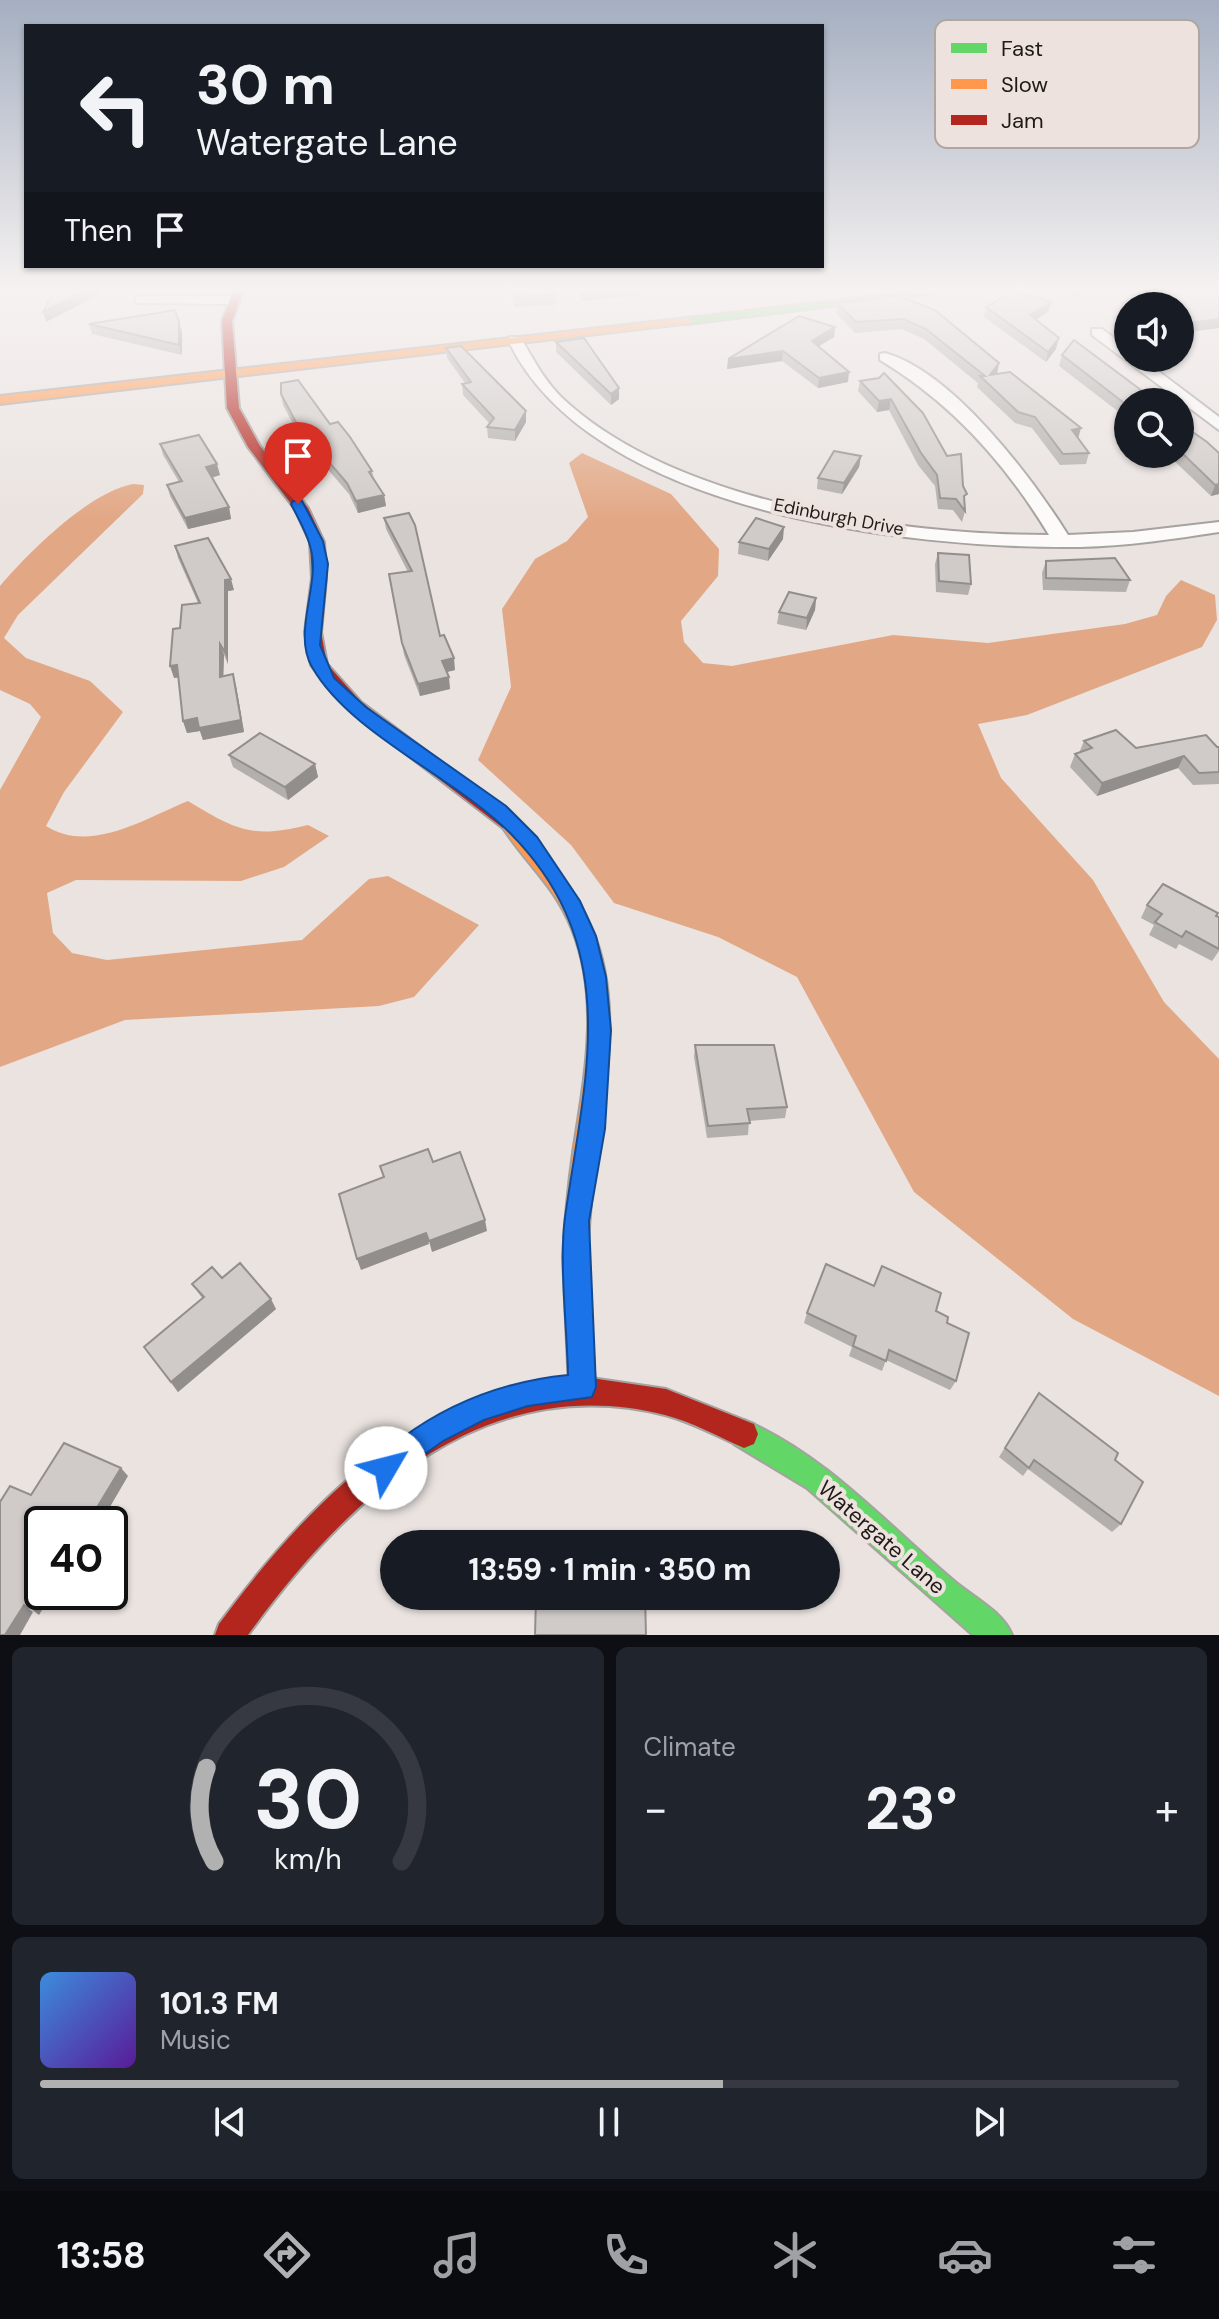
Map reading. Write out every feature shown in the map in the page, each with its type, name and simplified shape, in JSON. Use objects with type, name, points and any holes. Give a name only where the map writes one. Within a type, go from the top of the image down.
[{"type":"street","points":[[230,365],[231,398],[238,419],[288,488],[316,541],[320,574],[312,645],[323,672],[361,712],[499,811],[530,842],[573,906],[586,936],[596,977],[600,1030],[593,1129],[577,1221],[582,1387]]},
{"type":"street","points":[[0,400],[302,365]]},
{"type":"street","name":"Edinburgh Drive","points":[[528,365],[564,408],[624,447],[702,482],[768,503],[907,532],[1062,541],[1123,539],[1219,527]]},
{"type":"street","points":[[898,365],[938,391],[991,446],[1041,505],[1062,541]]},
{"type":"street","points":[[1151,372],[1219,425]]},
{"type":"street","name":"Watergate Lane","points":[[230,1635],[304,1540],[362,1485],[433,1432],[479,1408],[528,1393],[582,1387],[663,1400],[724,1423],[789,1459],[855,1507],[997,1635]]},
{"type":"shaded area","points":[[582,453],[671,494],[719,549],[718,576],[681,621],[684,642],[703,663],[732,666],[893,635],[988,643],[1125,624],[1157,615],[1166,596],[1181,580],[1215,595],[1217,620],[1202,647],[1027,715],[978,724],[1001,778],[1093,880],[1164,1002],[1219,1059],[1219,1396],[1073,1319],[914,1192],[797,977],[718,937],[614,903],[571,845],[478,760],[511,687],[502,609],[535,559],[567,541],[588,517],[569,463]]},
{"type":"shaded area","points":[[133,484],[144,485],[143,494],[18,615],[4,638],[26,658],[90,681],[123,712],[64,792],[46,826],[63,834],[99,835],[117,831],[188,801],[219,819],[245,829],[272,831],[308,825],[329,836],[284,867],[241,881],[76,880],[47,893],[53,933],[72,953],[107,960],[302,940],[369,879],[388,876],[479,925],[414,997],[379,1006],[125,1020],[0,1067],[0,790],[41,717],[30,704],[0,690],[0,586],[26,557],[79,511],[116,489]]},
{"type":"building","points":[[459,365],[480,365],[526,411],[515,430],[487,427],[494,418],[462,384],[471,382]]},
{"type":"building","points":[[581,365],[603,365],[619,388],[611,394]]},
{"type":"building","points":[[802,365],[841,365],[849,372],[819,378]]},
{"type":"building","points":[[972,365],[997,365],[990,375],[1010,372],[1081,428],[1072,430],[1089,453],[1063,454],[1035,417],[1018,412],[980,376],[985,376]]},
{"type":"building","points":[[1075,365],[1108,365],[1138,388],[1114,388],[1114,395]]},
{"type":"building","points":[[884,373],[923,413],[947,456],[961,454],[963,486],[967,494],[964,496],[965,511],[956,499],[940,498],[937,475],[891,399],[879,401],[860,381],[879,378]]},
{"type":"building","points":[[298,380],[330,424],[338,422],[350,437],[384,495],[356,501],[347,483],[298,426],[281,394],[281,383]]},
{"type":"building","points":[[1194,433],[1219,453],[1219,484],[1215,485],[1194,465]]},
{"type":"building","points":[[199,435],[217,464],[206,467],[229,507],[185,518],[167,485],[182,481],[160,444]]},
{"type":"building","points":[[834,451],[861,456],[844,483],[818,478]]},
{"type":"building","points":[[409,513],[415,525],[440,636],[444,635],[454,658],[442,661],[449,677],[418,684],[402,643],[389,574],[412,571],[384,518]]},
{"type":"building","points":[[756,518],[784,527],[769,549],[739,542]]},
{"type":"building","points":[[208,538],[231,579],[225,580],[225,652],[220,644],[220,677],[233,674],[241,720],[199,728],[197,718],[183,721],[177,665],[170,666],[173,629],[180,628],[182,605],[200,603],[175,546]]},
{"type":"building","points":[[938,553],[969,555],[971,584],[939,581]]},
{"type":"building","points":[[1115,558],[1130,580],[1046,578],[1046,561]]},
{"type":"building","points":[[789,592],[816,598],[807,618],[779,612]]},
{"type":"building","points":[[1116,730],[1136,748],[1206,735],[1219,747],[1219,772],[1199,773],[1184,756],[1102,783],[1075,754],[1092,748],[1084,741]]},
{"type":"building","points":[[260,733],[315,764],[285,787],[229,755]]},
{"type":"building","points":[[1163,884],[1218,913],[1219,949],[1186,931],[1182,937],[1155,922],[1162,914],[1147,905]]},
{"type":"building","points":[[695,1045],[774,1045],[787,1107],[747,1109],[750,1123],[708,1126]]},
{"type":"building","points":[[428,1149],[433,1162],[460,1152],[485,1220],[429,1241],[426,1233],[357,1259],[339,1194],[384,1177],[380,1166]]},
{"type":"building","points":[[240,1263],[271,1299],[171,1382],[144,1347],[204,1297],[192,1284],[212,1267],[222,1278]]},
{"type":"building","points":[[826,1264],[874,1286],[882,1266],[941,1293],[936,1311],[948,1317],[947,1323],[969,1333],[956,1381],[889,1350],[886,1361],[853,1346],[856,1336],[807,1313]]},
{"type":"building","points":[[1039,1393],[1118,1453],[1115,1460],[1143,1482],[1121,1524],[1034,1460],[1029,1468],[1005,1448]]},
{"type":"building","points":[[64,1443],[121,1468],[98,1506],[24,1506],[24,1605],[5,1635],[0,1635],[0,1502],[10,1486],[31,1495]]},
{"type":"building","points":[[536,1610],[645,1610],[646,1635],[535,1635]]},
{"type":"traffic: fast","points":[[575,1257],[582,1387]]},
{"type":"traffic: fast","points":[[744,1434],[817,1478],[944,1592],[997,1635]]},
{"type":"traffic: slow","points":[[0,400],[302,365]]},
{"type":"traffic: slow","points":[[509,823],[554,878],[582,930],[596,980],[599,1030],[579,1194],[575,1257]]},
{"type":"traffic: jam","points":[[230,365],[233,408],[254,447],[301,508],[317,542],[319,578],[313,632],[319,665],[355,706],[509,823]]},
{"type":"traffic: jam","points":[[230,1635],[276,1571],[329,1513],[388,1464],[451,1425],[519,1400],[591,1391],[666,1402],[744,1434]]},
{"type":"route","points":[[298,504],[316,541],[320,564],[312,645],[318,664],[329,681],[361,712],[499,811],[530,842],[552,870],[573,906],[586,936],[596,977],[600,1030],[593,1129],[577,1221],[582,1387],[528,1393],[479,1408],[433,1432],[386,1468]]}]
